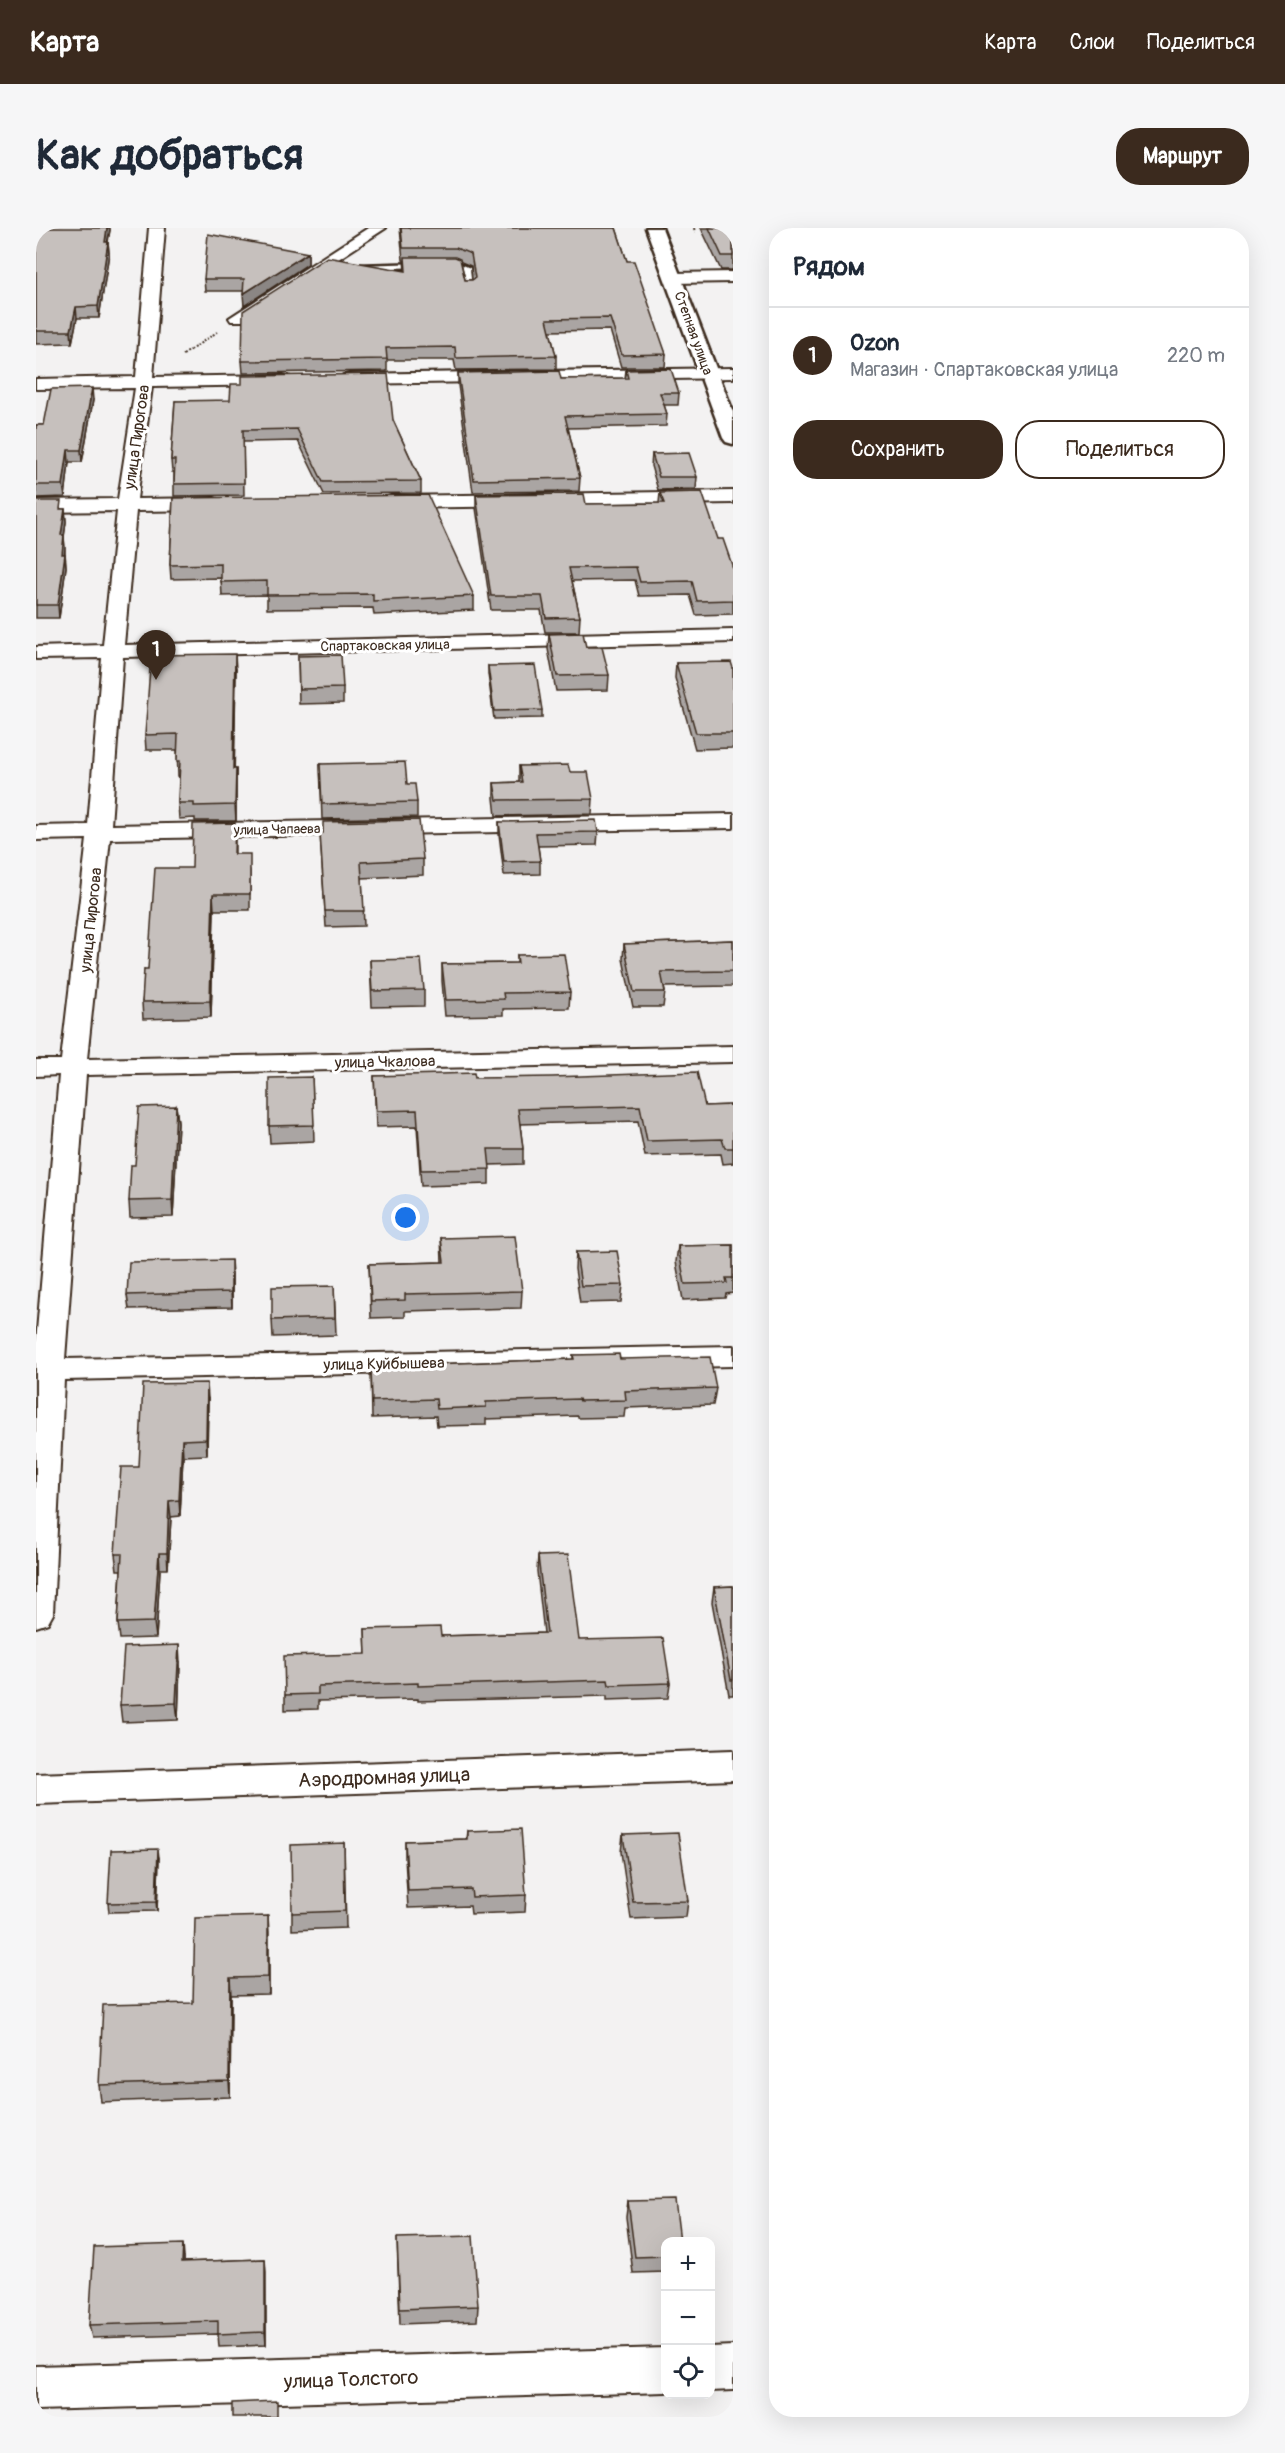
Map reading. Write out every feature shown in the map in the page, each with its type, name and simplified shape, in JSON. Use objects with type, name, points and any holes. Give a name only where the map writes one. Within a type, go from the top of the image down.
[{"type":"main road","name":"Степная улица","points":[[654,228],[733,438]]},
{"type":"street","name":"улица Пирогова","points":[[36,1614],[43,1370],[99,832],[127,505],[144,382],[157,228]]},
{"type":"street","points":[[237,318],[327,266],[378,228]]},
{"type":"street","points":[[673,278],[733,277]]},
{"type":"street","points":[[332,379],[733,373]]},
{"type":"street","points":[[36,384],[297,380]]},
{"type":"street","points":[[377,502],[733,497]]},
{"type":"street","points":[[36,506],[234,504]]},
{"type":"street","name":"Спартаковская улица","points":[[36,653],[733,636]]},
{"type":"street","name":"улица Чапаева","points":[[36,833],[733,821]]},
{"type":"street","name":"улица Чкалова","points":[[36,1068],[733,1054]]},
{"type":"street","name":"улица Куйбышева","points":[[43,1370],[733,1356]]},
{"type":"street","name":"Аэродромная улица","points":[[36,1789],[733,1765]]},
{"type":"street","points":[[715,2369],[733,2368]]},
{"type":"street","name":"улица Толстого","points":[[36,2388],[661,2370]]},
{"type":"lane","points":[[345,266],[456,264],[466,268],[469,288]]},
{"type":"path","points":[[694,228],[695,232]]},
{"type":"path","points":[[144,382],[237,318]]},
{"type":"building","points":[[36,228],[107,228],[105,242],[108,242],[98,306],[76,307],[71,331],[36,331]]},
{"type":"building","points":[[401,228],[616,228],[627,261],[634,261],[666,354],[622,355],[610,318],[547,319],[556,356],[456,358],[455,347],[386,348],[387,359],[242,361],[243,311],[327,257],[406,271],[405,257],[455,257],[460,259],[465,280],[475,278],[471,254],[456,248],[403,248]]},
{"type":"building","points":[[709,228],[733,228],[733,256],[722,256]]},
{"type":"building","points":[[208,234],[308,253],[243,294],[244,279],[204,279]]},
{"type":"building","points":[[671,369],[679,393],[660,393],[667,414],[565,416],[580,478],[474,480],[458,373],[559,371],[561,379],[628,378],[626,370]]},
{"type":"building","points":[[388,374],[393,420],[421,481],[323,482],[297,429],[243,430],[244,483],[174,484],[175,460],[171,460],[175,401],[230,400],[231,384],[242,384],[242,376]]},
{"type":"building","points":[[92,388],[81,450],[68,450],[63,485],[36,485],[36,425],[44,425],[51,389]]},
{"type":"building","points":[[689,453],[697,477],[659,477],[652,454]]},
{"type":"building","points":[[702,492],[718,539],[723,539],[733,568],[733,600],[697,601],[692,581],[640,582],[636,567],[569,568],[580,617],[546,618],[542,596],[491,596],[476,495],[584,494],[586,504],[664,503],[660,493]]},
{"type":"building","points":[[428,495],[474,596],[373,601],[373,594],[267,595],[267,581],[221,582],[221,564],[170,565],[173,498]]},
{"type":"building","points":[[36,501],[61,501],[60,509],[65,509],[61,535],[64,535],[62,554],[65,554],[58,605],[36,605]]},
{"type":"building","points":[[583,633],[586,647],[602,647],[609,675],[557,676],[549,634]]},
{"type":"building","points":[[235,654],[233,769],[236,769],[235,805],[194,806],[194,803],[178,803],[180,761],[177,761],[178,734],[145,735],[151,655]]},
{"type":"building","points":[[341,655],[343,688],[299,689],[298,656]]},
{"type":"building","points":[[731,662],[733,668],[733,733],[696,733],[676,663]]},
{"type":"building","points":[[535,665],[542,710],[494,711],[488,666]]},
{"type":"building","points":[[405,762],[407,784],[415,784],[417,802],[322,804],[320,764]]},
{"type":"building","points":[[568,765],[570,772],[588,772],[593,799],[497,800],[494,783],[522,782],[519,766]]},
{"type":"building","points":[[419,820],[423,859],[361,862],[364,911],[325,911],[320,833],[323,833],[323,822]]},
{"type":"building","points":[[596,820],[598,832],[536,833],[540,861],[504,862],[499,822]]},
{"type":"building","points":[[235,823],[234,854],[250,854],[250,894],[213,894],[210,1001],[142,1002],[144,969],[148,969],[155,868],[192,868],[193,824]]},
{"type":"building","points":[[733,940],[733,971],[661,972],[665,992],[634,992],[624,944]]},
{"type":"building","points":[[564,954],[570,992],[503,993],[504,999],[446,1000],[442,964],[518,963],[517,955]]},
{"type":"building","points":[[421,959],[424,990],[372,991],[370,960]]},
{"type":"building","points":[[697,1072],[705,1106],[733,1105],[733,1148],[725,1148],[722,1139],[647,1141],[640,1106],[518,1109],[523,1149],[488,1149],[490,1169],[421,1170],[417,1110],[376,1111],[374,1076],[474,1073],[475,1078]]},
{"type":"building","points":[[312,1077],[314,1125],[269,1126],[269,1078]]},
{"type":"building","points":[[176,1106],[172,1200],[129,1201],[131,1165],[135,1165],[139,1107]]},
{"type":"building","points":[[515,1236],[522,1291],[405,1294],[405,1300],[371,1301],[369,1264],[444,1262],[441,1238]]},
{"type":"building","points":[[733,1245],[733,1278],[726,1278],[727,1283],[685,1284],[678,1246]]},
{"type":"building","points":[[617,1251],[623,1285],[581,1286],[576,1252]]},
{"type":"building","points":[[231,1260],[231,1292],[127,1295],[129,1262]]},
{"type":"building","points":[[334,1286],[335,1318],[272,1320],[272,1287]]},
{"type":"building","points":[[619,1354],[620,1359],[710,1357],[716,1388],[625,1391],[626,1400],[486,1402],[486,1407],[437,1409],[436,1399],[372,1401],[371,1366],[574,1359],[573,1355]]},
{"type":"building","points":[[207,1383],[206,1439],[182,1440],[179,1500],[169,1501],[167,1553],[159,1553],[154,1622],[118,1623],[122,1554],[115,1554],[121,1467],[139,1467],[143,1384]]},
{"type":"building","points":[[568,1555],[579,1640],[663,1638],[670,1683],[609,1685],[608,1680],[418,1686],[418,1683],[318,1686],[318,1694],[285,1695],[284,1656],[366,1654],[365,1629],[440,1627],[441,1636],[547,1633],[538,1556]]},
{"type":"building","points":[[733,1586],[733,1680],[731,1680],[714,1587]]},
{"type":"building","points":[[179,1645],[176,1703],[120,1705],[124,1647]]},
{"type":"building","points":[[521,1829],[526,1895],[472,1897],[471,1889],[408,1891],[405,1841],[467,1839],[467,1831]]},
{"type":"building","points":[[678,1833],[688,1901],[633,1902],[623,1835]]},
{"type":"building","points":[[344,1843],[345,1911],[292,1913],[291,1845]]},
{"type":"building","points":[[158,1849],[156,1902],[108,1903],[111,1850]]},
{"type":"building","points":[[268,1916],[268,1977],[230,1978],[229,2081],[99,2085],[103,2005],[193,2003],[195,1918]]},
{"type":"building","points":[[675,2200],[680,2237],[661,2237],[661,2256],[635,2257],[628,2201]]},
{"type":"building","points":[[473,2236],[478,2306],[400,2309],[397,2238]]},
{"type":"building","points":[[183,2244],[182,2262],[265,2259],[265,2332],[218,2334],[218,2321],[89,2325],[94,2247]]},
{"type":"building","points":[[277,2401],[277,2417],[232,2417],[232,2403]]},
{"type":"place","name":"Ozon","points":[[156,680]]}]
